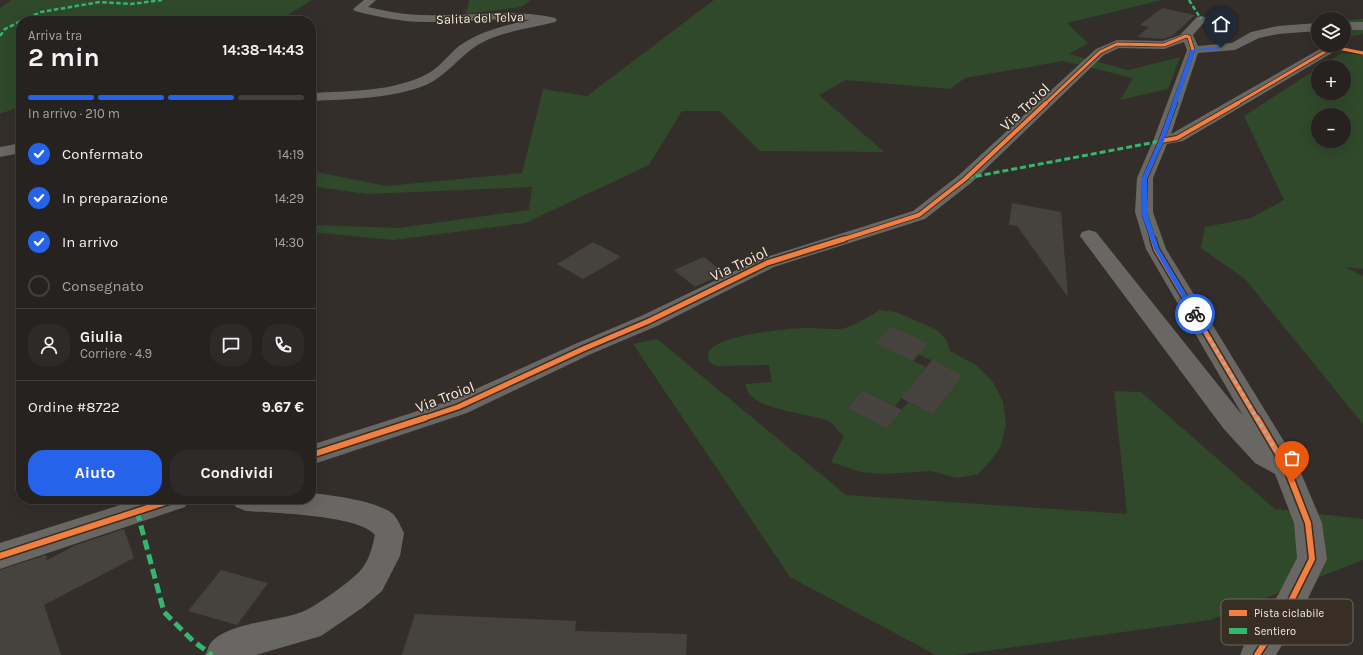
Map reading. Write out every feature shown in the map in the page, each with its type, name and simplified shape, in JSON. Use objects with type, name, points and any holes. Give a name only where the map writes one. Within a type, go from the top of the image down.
[{"type":"street","name":"Salita del Telva","points":[[316,97],[399,89],[434,75],[465,48],[479,39],[524,24],[551,20],[536,16],[518,15],[424,19],[397,17],[359,8],[371,0]]},
{"type":"street","name":"Via Troiol","points":[[316,453],[458,407],[583,349],[649,321],[767,263],[919,215],[982,163],[1100,52],[1117,44],[1164,45],[1189,43],[1201,19]]},
{"type":"street","points":[[1351,26],[1363,26]]},
{"type":"street","points":[[1292,599],[1312,559],[1308,523],[1287,469],[1156,249],[1144,212],[1145,178],[1161,141],[1189,43],[1235,46],[1255,35],[1278,30],[1311,28]]},
{"type":"street","points":[[1161,141],[1177,138],[1324,52]]},
{"type":"street","points":[[0,152],[16,149]]},
{"type":"street","points":[[1089,236],[1232,421],[1264,456],[1287,469]]},
{"type":"street","points":[[0,556],[160,504]]},
{"type":"street","points":[[222,655],[230,648],[245,641],[263,638],[310,625],[351,598],[371,581],[385,556],[390,533],[381,522],[362,514],[324,507],[295,504]]},
{"type":"street","points":[[1256,655],[1263,645]]},
{"type":"green space","points":[[11,0],[312,0],[286,16],[16,16],[16,108],[0,114],[0,8]]},
{"type":"green space","points":[[469,0],[531,0],[521,7],[466,14]]},
{"type":"green space","points":[[714,0],[1162,0],[1067,23],[1088,43],[1069,54],[1128,70],[1180,57],[1168,89],[1120,100],[1133,78],[1063,61],[965,78],[950,89],[846,80],[819,95],[884,152],[760,151],[720,111],[682,111],[649,165],[525,223],[393,240],[316,232],[316,225],[398,228],[529,210],[532,187],[367,194],[316,187],[316,172],[386,186],[522,173],[543,89],[587,96]]},
{"type":"green space","points":[[1363,19],[1363,34],[1351,37],[1351,20]]},
{"type":"green space","points":[[1341,53],[1363,55],[1363,269],[1345,267],[1363,276],[1363,424],[1245,279],[1201,248],[1205,227],[1251,218],[1284,200],[1244,116],[1311,73],[1311,100],[1351,100],[1351,60],[1330,60]]},
{"type":"green space","points":[[880,310],[896,312],[937,330],[946,339],[950,351],[976,365],[993,382],[1003,402],[1006,424],[1001,446],[978,474],[957,478],[931,471],[883,474],[861,472],[831,462],[844,436],[832,424],[820,418],[767,405],[756,400],[748,393],[746,384],[772,382],[769,365],[719,366],[712,364],[709,360],[709,352],[716,345],[746,335],[807,328],[845,328],[858,323]],"holes":[[[891,326],[927,343],[918,354],[963,375],[933,415],[908,402],[887,429],[847,408],[863,390],[895,406],[926,367],[876,343]]]},
{"type":"green space","points":[[657,339],[846,495],[1127,514],[1114,391],[1141,392],[1275,509],[1363,519],[1363,560],[1264,599],[1221,599],[1221,616],[1210,620],[956,655],[936,655],[790,577],[633,344]]},
{"type":"building","points":[[1162,8],[1195,15],[1172,36],[1163,39],[1137,37],[1149,27],[1140,25]]},
{"type":"building","points":[[1012,203],[1061,212],[1068,297],[1017,226],[1009,225]]},
{"type":"building","points":[[593,242],[621,257],[583,279],[557,264]]},
{"type":"building","points":[[704,257],[724,273],[695,287],[674,270]]},
{"type":"building","points":[[891,326],[928,343],[913,361],[875,343]]},
{"type":"building","points":[[932,360],[963,375],[933,415],[901,398]]},
{"type":"building","points":[[863,390],[902,410],[887,429],[847,408]]},
{"type":"building","points":[[124,529],[134,558],[44,605],[61,655],[0,655],[0,570],[46,555],[47,560],[76,545]]},
{"type":"building","points":[[221,570],[268,583],[237,625],[188,611]]},
{"type":"building","points":[[415,614],[576,621],[575,631],[687,634],[686,655],[402,655]]},
{"type":"marked path","points":[[32,16],[41,12],[100,2],[131,4],[162,0]]},
{"type":"marked path","points":[[1189,0],[1201,19]]},
{"type":"marked path","points":[[0,36],[5,29],[16,24]]},
{"type":"marked path","points":[[967,178],[1161,141]]},
{"type":"marked path","points":[[137,511],[164,612],[193,641],[212,655]]},
{"type":"cycle path","points":[[316,453],[458,407],[583,349],[649,321],[767,263],[919,215],[965,179],[1100,52],[1117,44],[1164,45],[1186,36],[1189,37],[1193,50],[1161,141],[1145,178],[1144,212],[1156,249],[1287,469],[1308,523],[1312,559],[1292,599]]},
{"type":"cycle path","points":[[1161,141],[1177,138],[1333,47],[1363,53]]},
{"type":"cycle path","points":[[0,556],[160,504]]},
{"type":"cycle path","points":[[1257,655],[1263,645]]},
{"type":"way so far","points":[[1195,314],[1287,469],[1292,482]]},
{"type":"route","points":[[1195,314],[1156,249],[1144,212],[1145,178],[1161,141],[1193,50],[1221,48]]}]
